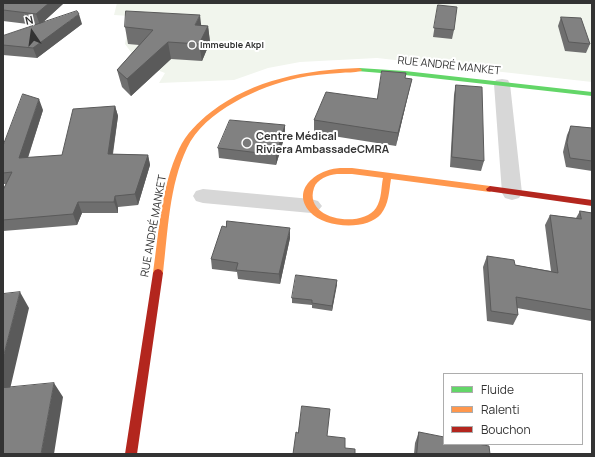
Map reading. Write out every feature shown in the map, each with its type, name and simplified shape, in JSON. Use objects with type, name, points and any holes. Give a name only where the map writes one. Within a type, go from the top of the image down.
[{"type":"street","name":"RUE ANDRÉ MANKET","points":[[132,454],[172,180],[184,147],[203,123],[222,106],[250,90],[279,80],[308,74],[340,71],[380,71],[592,94]]},
{"type":"street","points":[[502,84],[512,193]]},
{"type":"street","points":[[387,176],[383,202],[378,211],[368,219],[354,222],[339,222],[324,217],[314,210],[308,200],[308,190],[314,181],[324,174],[338,171],[387,176],[592,203]]},
{"type":"street","points":[[203,196],[311,206]]},
{"type":"shaded area","points":[[117,3],[592,3],[592,82],[377,58],[300,62],[268,68],[234,80],[159,83],[165,73],[139,63],[125,44],[130,16],[114,15]]},
{"type":"building","points":[[3,3],[49,3],[36,14],[3,10]]},
{"type":"building","points":[[438,5],[457,7],[454,30],[434,28]]},
{"type":"building","points":[[77,11],[79,14],[33,48],[3,45],[3,36]]},
{"type":"building","points":[[126,11],[200,15],[195,25],[208,26],[199,44],[168,42],[127,79],[117,70],[153,30],[125,27]]},
{"type":"building","points":[[561,17],[581,18],[590,44],[569,42]]},
{"type":"building","points":[[382,71],[406,73],[405,78],[412,79],[398,133],[314,120],[326,92],[377,99]]},
{"type":"building","points":[[456,85],[482,87],[484,161],[452,157]]},
{"type":"building","points":[[23,94],[39,99],[19,158],[62,155],[73,109],[115,106],[108,154],[148,155],[135,194],[115,196],[114,202],[78,202],[73,214],[3,220],[3,190],[12,172],[3,173],[3,146]]},
{"type":"building","points":[[230,120],[285,125],[276,155],[218,148]]},
{"type":"building","points":[[571,126],[592,128],[592,161],[570,158],[567,143]]},
{"type":"building","points":[[580,211],[592,213],[592,310],[516,297],[518,315],[491,311],[487,256],[514,260],[515,265],[558,273],[550,215],[581,219]]},
{"type":"building","points":[[227,221],[290,228],[279,274],[236,270],[238,263],[211,259],[222,226],[226,227]]},
{"type":"building","points":[[296,275],[337,280],[332,306],[312,303],[312,300],[292,298]]},
{"type":"building","points":[[20,292],[3,358],[3,294]]},
{"type":"building","points":[[54,383],[41,454],[3,454],[3,388]]},
{"type":"building","points":[[302,406],[330,409],[327,436],[345,438],[345,448],[355,449],[355,454],[293,454]]},
{"type":"building","points":[[419,432],[443,437],[443,445],[489,446],[490,454],[417,454]]},
{"type":"traffic: fast","points":[[359,70],[405,73],[592,94]]},
{"type":"traffic: slow","points":[[158,273],[166,209],[177,162],[185,144],[201,125],[224,105],[242,95],[279,80],[319,73],[359,70]]},
{"type":"traffic: slow","points":[[387,176],[382,205],[376,214],[366,220],[351,222],[331,220],[314,211],[309,204],[308,195],[311,185],[316,179],[323,175],[337,171],[352,171],[490,189]]},
{"type":"traffic: jam","points":[[490,189],[592,203]]},
{"type":"traffic: jam","points":[[131,454],[158,273]]},
{"type":"place","name":"Immeuble Akpi","points":[[192,45]]},
{"type":"place","name":"Centre Médical Riviera AmbassadeCMRA","points":[[247,143]]}]
